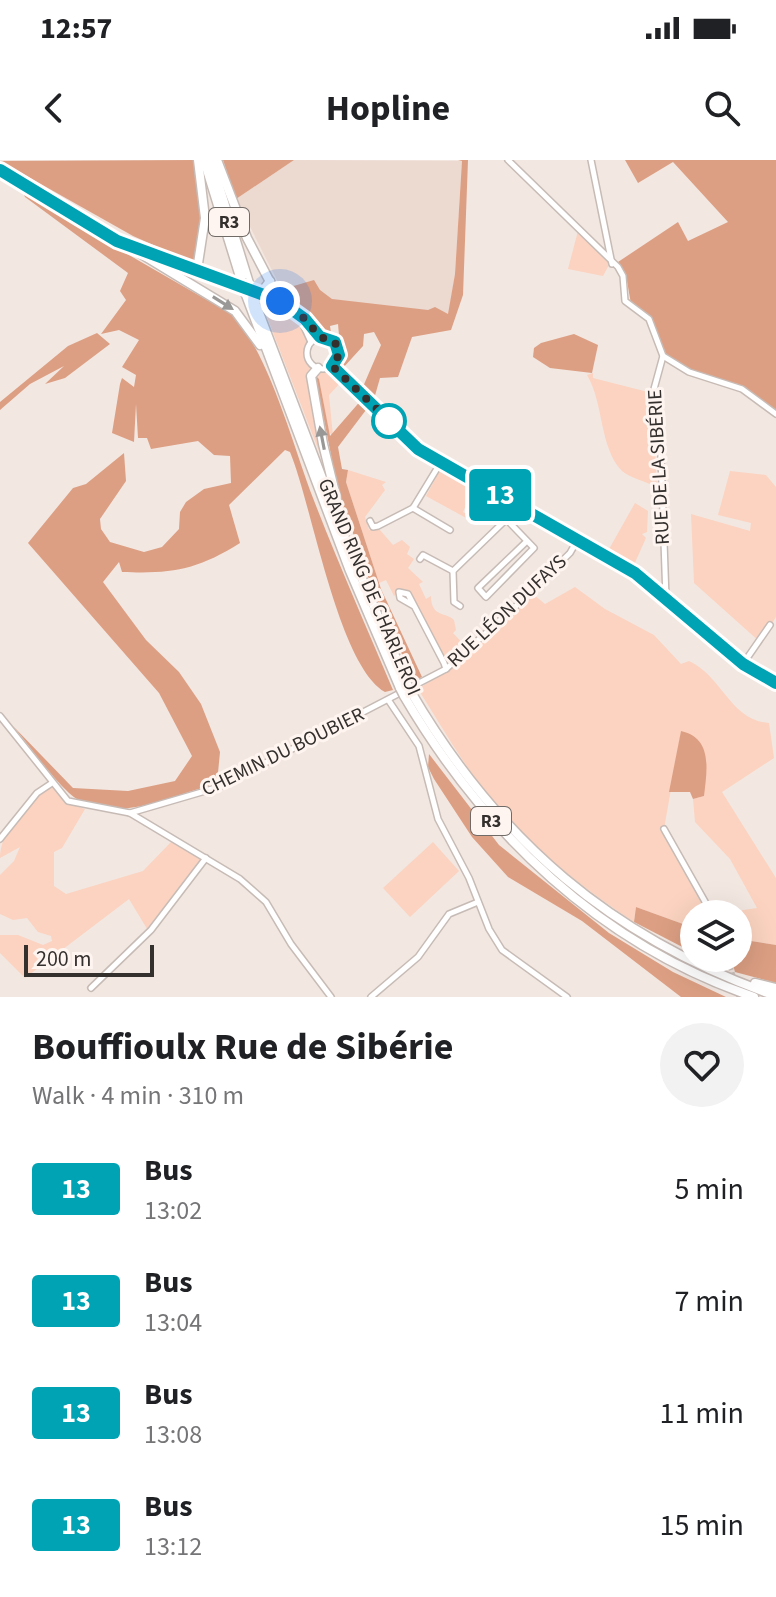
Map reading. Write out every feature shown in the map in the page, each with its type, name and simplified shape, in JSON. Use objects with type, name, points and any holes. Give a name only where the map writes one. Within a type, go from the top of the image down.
[{"type":"highway","points":[[197,270],[205,218],[201,160]]},
{"type":"highway","name":"GRAND RING DE CHARLEROI","points":[[201,160],[245,281],[254,295],[346,541],[406,690],[470,783],[534,853],[610,914],[680,955]]},
{"type":"highway","name":"GRAND RING DE CHARLEROI","points":[[211,160],[245,281]]},
{"type":"highway","points":[[217,160],[247,238],[280,301]]},
{"type":"highway","points":[[133,249],[235,311],[267,353]]},
{"type":"highway","points":[[173,275],[177,264]]},
{"type":"highway","points":[[254,295],[270,281]]},
{"type":"highway","name":"GRAND RING DE CHARLEROI","points":[[254,295],[267,353],[350,571],[406,690],[463,788],[529,859],[605,921],[661,956],[754,997]]},
{"type":"highway","points":[[318,368],[311,376],[315,401],[346,541]]},
{"type":"highway","name":"GRAND RING DE CHARLEROI","points":[[717,972],[776,996]]},
{"type":"highway","points":[[725,972],[776,988]]},
{"type":"highway","points":[[714,981],[741,997]]},
{"type":"street","points":[[508,160],[623,276],[625,301],[649,319],[663,356],[689,372],[742,389],[776,414]]},
{"type":"street","points":[[591,160],[612,265]]},
{"type":"street","points":[[0,170],[133,249],[197,270],[254,295],[280,301],[296,312],[320,337],[330,339],[338,347],[338,358],[332,366],[318,368],[308,357],[310,333],[296,312]]},
{"type":"street","points":[[311,342],[320,337]]},
{"type":"street","name":"RUE DE LA SIBÉRIE","points":[[663,356],[654,389],[660,429],[667,599]]},
{"type":"street","points":[[332,366],[418,449],[635,573],[743,664],[776,683]]},
{"type":"street","points":[[370,521],[373,527],[378,526],[413,508],[441,462]]},
{"type":"street","points":[[460,606],[454,602],[453,571],[520,506]]},
{"type":"street","points":[[413,508],[450,530]]},
{"type":"street","points":[[507,520],[534,548],[486,597],[478,588],[527,541]]},
{"type":"street","name":"RUE LÉON DUFAYS","points":[[389,701],[446,669],[570,553],[578,539]]},
{"type":"street","points":[[420,559],[423,555],[453,571]]},
{"type":"street","points":[[414,606],[446,669]]},
{"type":"street","points":[[743,664],[770,625]]},
{"type":"street","points":[[389,701],[419,746],[438,819],[502,950],[567,997]]},
{"type":"street","name":"CHEMIN DU BOUBIER","points":[[130,813],[219,787],[389,701]]},
{"type":"street","points":[[0,716],[68,801],[130,813],[240,879],[266,902],[291,944],[331,997]]},
{"type":"street","points":[[0,839],[37,793],[52,783]]},
{"type":"street","points":[[664,829],[704,900]]},
{"type":"street","points":[[91,988],[151,930],[206,858]]},
{"type":"street","points":[[371,997],[418,957],[449,914],[478,902]]},
{"type":"shaded area","points":[[194,160],[203,240],[194,263],[133,236],[0,161]]},
{"type":"shaded area","points":[[223,160],[294,160],[236,199]]},
{"type":"shaded area","points":[[294,160],[462,161],[455,274],[448,319],[321,325],[284,294],[236,199]]},
{"type":"shaded area","points":[[458,160],[468,160],[463,295],[451,330],[412,337],[398,377],[380,378],[374,399],[362,389],[381,345],[374,332],[364,334],[363,346],[342,369],[338,324],[330,326],[331,333],[321,333],[282,297],[280,290],[314,280],[320,290],[332,299],[428,310],[435,307],[448,314],[455,274],[462,161]]},
{"type":"shaded area","points":[[625,160],[776,160],[776,410],[738,384],[691,371],[665,354],[646,314],[631,304],[627,281],[618,262],[678,222],[688,241],[728,222],[673,162],[638,183]]},
{"type":"shaded area","points":[[20,186],[70,221],[233,315],[269,377],[305,477],[393,690],[385,692],[368,676],[353,651],[328,582],[290,452],[285,450],[229,505],[240,543],[197,565],[170,571],[122,572],[119,562],[103,582],[146,640],[179,672],[201,704],[220,752],[217,783],[142,806],[102,808],[85,803],[61,785],[13,726],[73,788],[128,791],[175,781],[192,756],[159,693],[28,543],[73,488],[86,484],[124,453],[126,481],[100,519],[101,529],[110,542],[144,552],[162,547],[179,529],[180,512],[186,502],[204,489],[231,483],[230,456],[214,455],[198,441],[151,449],[147,438],[138,438],[136,404],[134,442],[112,433],[122,378],[134,387],[136,375],[122,367],[139,340],[119,330],[101,334],[126,300],[120,291],[128,273],[25,197]]},
{"type":"shaded area","points":[[578,231],[610,263],[603,276],[568,269]]},
{"type":"shaded area","points":[[266,299],[288,309],[310,338],[305,355],[313,368],[327,472],[262,304]]},
{"type":"shaded area","points":[[97,333],[110,344],[65,378],[45,384],[64,366],[30,384],[0,410],[0,402],[68,346]]},
{"type":"shaded area","points":[[574,334],[598,345],[592,373],[550,368],[533,357],[534,348],[541,343]]},
{"type":"shaded area","points":[[318,371],[333,371],[344,379],[329,395],[333,436],[329,432],[319,379],[315,375]]},
{"type":"shaded area","points":[[593,373],[593,378],[652,393],[657,487],[625,473],[615,461],[587,375]]},
{"type":"shaded area","points":[[315,375],[319,379],[330,436],[363,398],[369,406],[338,447],[342,469],[348,470],[346,482],[381,589],[422,677],[414,681],[372,588],[338,490]]},
{"type":"shaded area","points":[[442,467],[475,484],[463,512],[469,516],[468,519],[426,496]]},
{"type":"shaded area","points":[[348,470],[386,482],[382,485],[385,490],[365,517],[369,530],[379,529],[393,545],[402,540],[410,547],[407,554],[414,559],[408,568],[423,582],[419,584],[426,599],[431,596],[436,611],[454,620],[456,630],[453,633],[467,648],[465,653],[447,664],[410,593],[401,589],[394,596],[386,580],[379,583],[346,482]]},
{"type":"shaded area","points":[[730,471],[766,475],[776,487],[776,617],[760,642],[694,583],[691,514],[750,531],[751,523],[718,515]]},
{"type":"shaded area","points":[[635,503],[648,511],[647,532],[642,534],[646,538],[633,567],[608,551]]},
{"type":"shaded area","points":[[575,587],[605,609],[654,635],[681,664],[689,661],[700,668],[745,715],[769,723],[774,758],[722,792],[776,878],[776,945],[752,941],[752,909],[757,908],[730,859],[695,822],[693,799],[704,796],[681,732],[664,829],[704,900],[680,900],[680,923],[636,907],[634,922],[592,892],[531,842],[495,804],[455,748],[418,689],[467,658],[533,594],[545,604]]},
{"type":"shaded area","points":[[681,731],[699,740],[706,756],[704,796],[693,799],[690,792],[669,792]]},
{"type":"shaded area","points":[[429,754],[499,845],[609,933],[673,972],[726,997],[681,997],[582,921],[508,877],[472,837],[434,779],[428,767]]},
{"type":"shaded area","points":[[51,786],[67,803],[85,809],[62,848],[54,852],[54,886],[66,894],[143,871],[173,840],[200,856],[202,862],[149,932],[129,899],[25,978],[0,953],[0,935],[18,935],[43,945],[52,941],[51,936],[38,932],[27,918],[13,920],[0,914],[0,875],[14,861],[20,847],[0,858],[1,848],[17,817],[33,799]]},
{"type":"shaded area","points":[[433,842],[459,871],[410,917],[383,888]]},
{"type":"shaded area","points":[[636,907],[680,923],[680,946],[634,922]]},
{"type":"shaded area","points":[[752,941],[776,945],[776,983],[735,972],[752,972]]},
{"type":"tunnel","points":[[732,972],[739,997]]},
{"type":"bus line","name":"13","points":[[0,170],[117,241],[280,301],[305,319],[320,337],[335,342],[339,355],[332,366],[418,449],[635,573],[743,664],[776,683]]},
{"type":"route","points":[[280,301],[305,319],[320,337],[335,342],[339,355],[332,366],[399,430],[389,421]]}]
